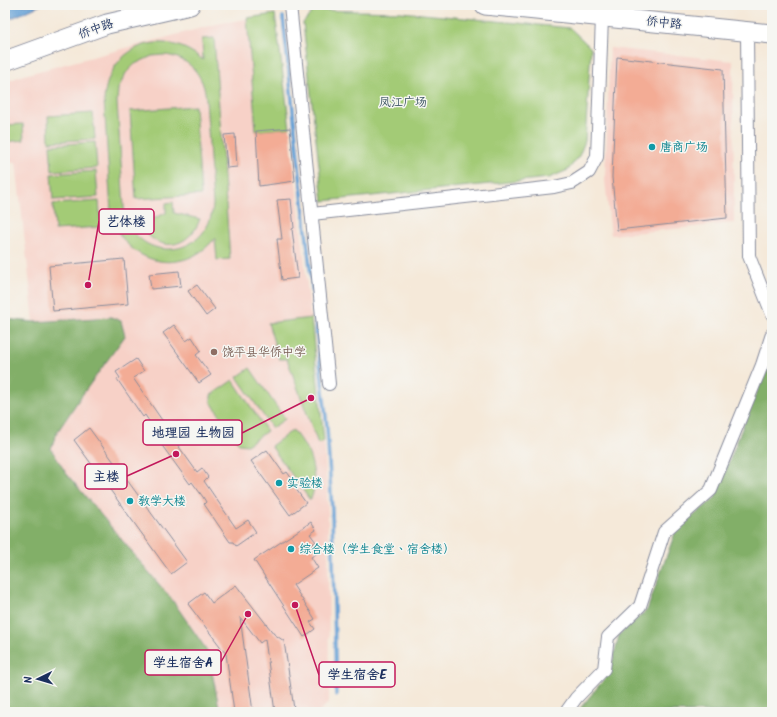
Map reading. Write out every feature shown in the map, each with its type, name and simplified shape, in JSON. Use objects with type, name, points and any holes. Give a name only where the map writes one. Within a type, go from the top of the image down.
[{"type":"main road","name":"侨中路","points":[[5,61],[107,24],[190,5]]},
{"type":"main road","name":"侨中路","points":[[484,5],[772,34]]},
{"type":"street","points":[[290,5],[329,384]]},
{"type":"street","points":[[312,214],[554,187],[572,183],[589,172],[597,157],[602,17]]},
{"type":"street","points":[[747,31],[749,256],[772,314]]},
{"type":"street","points":[[566,712],[576,698],[604,669],[608,637],[640,606],[664,532],[711,490],[762,365],[772,334]]},
{"type":"shaded area","name":"饶平县华侨中学","points":[[275,14],[290,128],[324,441],[328,512],[329,702],[319,712],[220,712],[208,652],[66,473],[51,449],[56,434],[80,398],[111,317],[34,322],[16,162],[5,163],[5,82],[24,75],[217,24]]},
{"type":"shaded area","points":[[610,48],[733,61],[734,223],[611,235],[605,180]]},
{"type":"green space","name":"凤江广场","points":[[314,10],[401,12],[570,28],[591,48],[585,141],[579,156],[568,170],[549,178],[323,201],[303,23]]},
{"type":"green space","points":[[275,14],[290,128],[256,131],[247,18]]},
{"type":"green space","points":[[214,38],[230,259],[217,260],[215,238],[201,251],[186,259],[170,262],[154,260],[140,254],[127,243],[117,229],[111,212],[104,100],[108,81],[115,66],[126,54],[140,47],[155,43],[171,44],[187,49],[203,60],[202,39]],"holes":[[[152,56],[173,56],[188,63],[194,69],[205,90],[213,204],[209,223],[199,237],[185,246],[170,249],[154,247],[140,239],[130,226],[124,207],[117,102],[118,89],[126,73],[135,64]]]},
{"type":"green space","points":[[195,106],[201,195],[136,199],[130,111]]},
{"type":"green space","points":[[93,113],[95,139],[49,142],[48,116]]},
{"type":"green space","points":[[23,124],[24,140],[5,142],[5,125]]},
{"type":"green space","points":[[95,142],[97,168],[52,171],[50,145]]},
{"type":"green space","points":[[96,171],[98,197],[53,200],[51,174]]},
{"type":"green space","points":[[99,201],[101,227],[55,230],[53,204]]},
{"type":"green space","points":[[173,202],[174,213],[200,219],[195,229],[188,237],[180,242],[163,244],[147,234],[140,224],[166,213],[166,203]]},
{"type":"green space","points":[[111,317],[121,321],[125,336],[56,434],[51,449],[66,473],[173,601],[208,652],[220,712],[5,712],[5,319],[34,322]]},
{"type":"green space","points":[[311,318],[324,441],[318,444],[287,359],[279,359],[268,323]]},
{"type":"green space","points":[[772,361],[772,712],[577,712],[610,672],[619,635],[647,610],[676,530],[715,498],[753,400]]},
{"type":"green space","points":[[250,368],[285,419],[272,428],[237,377]]},
{"type":"green space","points":[[233,380],[267,431],[247,445],[239,444],[211,402],[211,395]]},
{"type":"green space","points":[[293,430],[309,453],[311,460],[314,474],[314,488],[310,500],[271,446]]},
{"type":"water","points":[[5,5],[41,5],[5,21]]},
{"type":"building","points":[[617,57],[723,69],[727,218],[617,230],[612,177]]},
{"type":"building","points":[[290,128],[295,181],[259,186],[256,131]]},
{"type":"building","points":[[235,134],[237,167],[227,168],[224,135]]},
{"type":"building","points":[[291,199],[294,228],[292,229],[298,278],[282,280],[277,239],[282,239],[277,200]]},
{"type":"building","points":[[124,259],[128,304],[53,311],[49,266]]},
{"type":"building","points":[[179,271],[181,286],[151,289],[149,274]]},
{"type":"building","points":[[197,285],[215,309],[206,316],[188,291]]},
{"type":"building","points":[[174,325],[186,341],[192,337],[201,351],[196,355],[211,375],[199,383],[163,333]]},
{"type":"building","points":[[136,359],[144,371],[133,378],[166,426],[171,423],[178,432],[172,437],[197,472],[202,468],[208,477],[204,481],[236,528],[248,520],[256,532],[236,546],[233,542],[230,542],[204,504],[206,502],[203,497],[192,482],[190,484],[158,440],[160,438],[145,415],[143,417],[117,379],[120,378],[116,372]]},
{"type":"building","name":"教学大楼","points":[[89,428],[187,562],[171,574],[74,440]]},
{"type":"building","name":"实验楼","points":[[267,450],[284,474],[287,472],[292,479],[290,481],[306,503],[290,515],[251,461]]},
{"type":"building","points":[[311,522],[316,530],[310,534],[316,542],[311,545],[316,554],[311,557],[318,568],[293,585],[315,619],[310,622],[315,629],[304,637],[254,560]]},
{"type":"building","points":[[236,585],[274,634],[284,641],[294,709],[275,712],[265,639],[260,643],[240,617],[253,712],[234,712],[226,654],[188,604],[204,592],[212,603]]},
{"type":"waterway","points":[[283,17],[327,427],[332,511],[336,695]]},
{"type":"place","name":"唐商广场","points":[[652,147]]},
{"type":"place","name":"艺体楼","points":[[88,285]]},
{"type":"place","name":"饶平县华侨中学","points":[[214,352]]},
{"type":"place","name":"地理园 生物园","points":[[311,398]]},
{"type":"place","name":"主楼","points":[[176,454]]},
{"type":"place","name":"实验楼","points":[[279,483]]},
{"type":"place","name":"教学大楼","points":[[130,501]]},
{"type":"place","name":"综合楼（学生食堂、宿舍楼）","points":[[291,549]]},
{"type":"place","name":"学生宿舍E","points":[[295,605]]},
{"type":"place","name":"学生宿舍A","points":[[248,614]]}]
